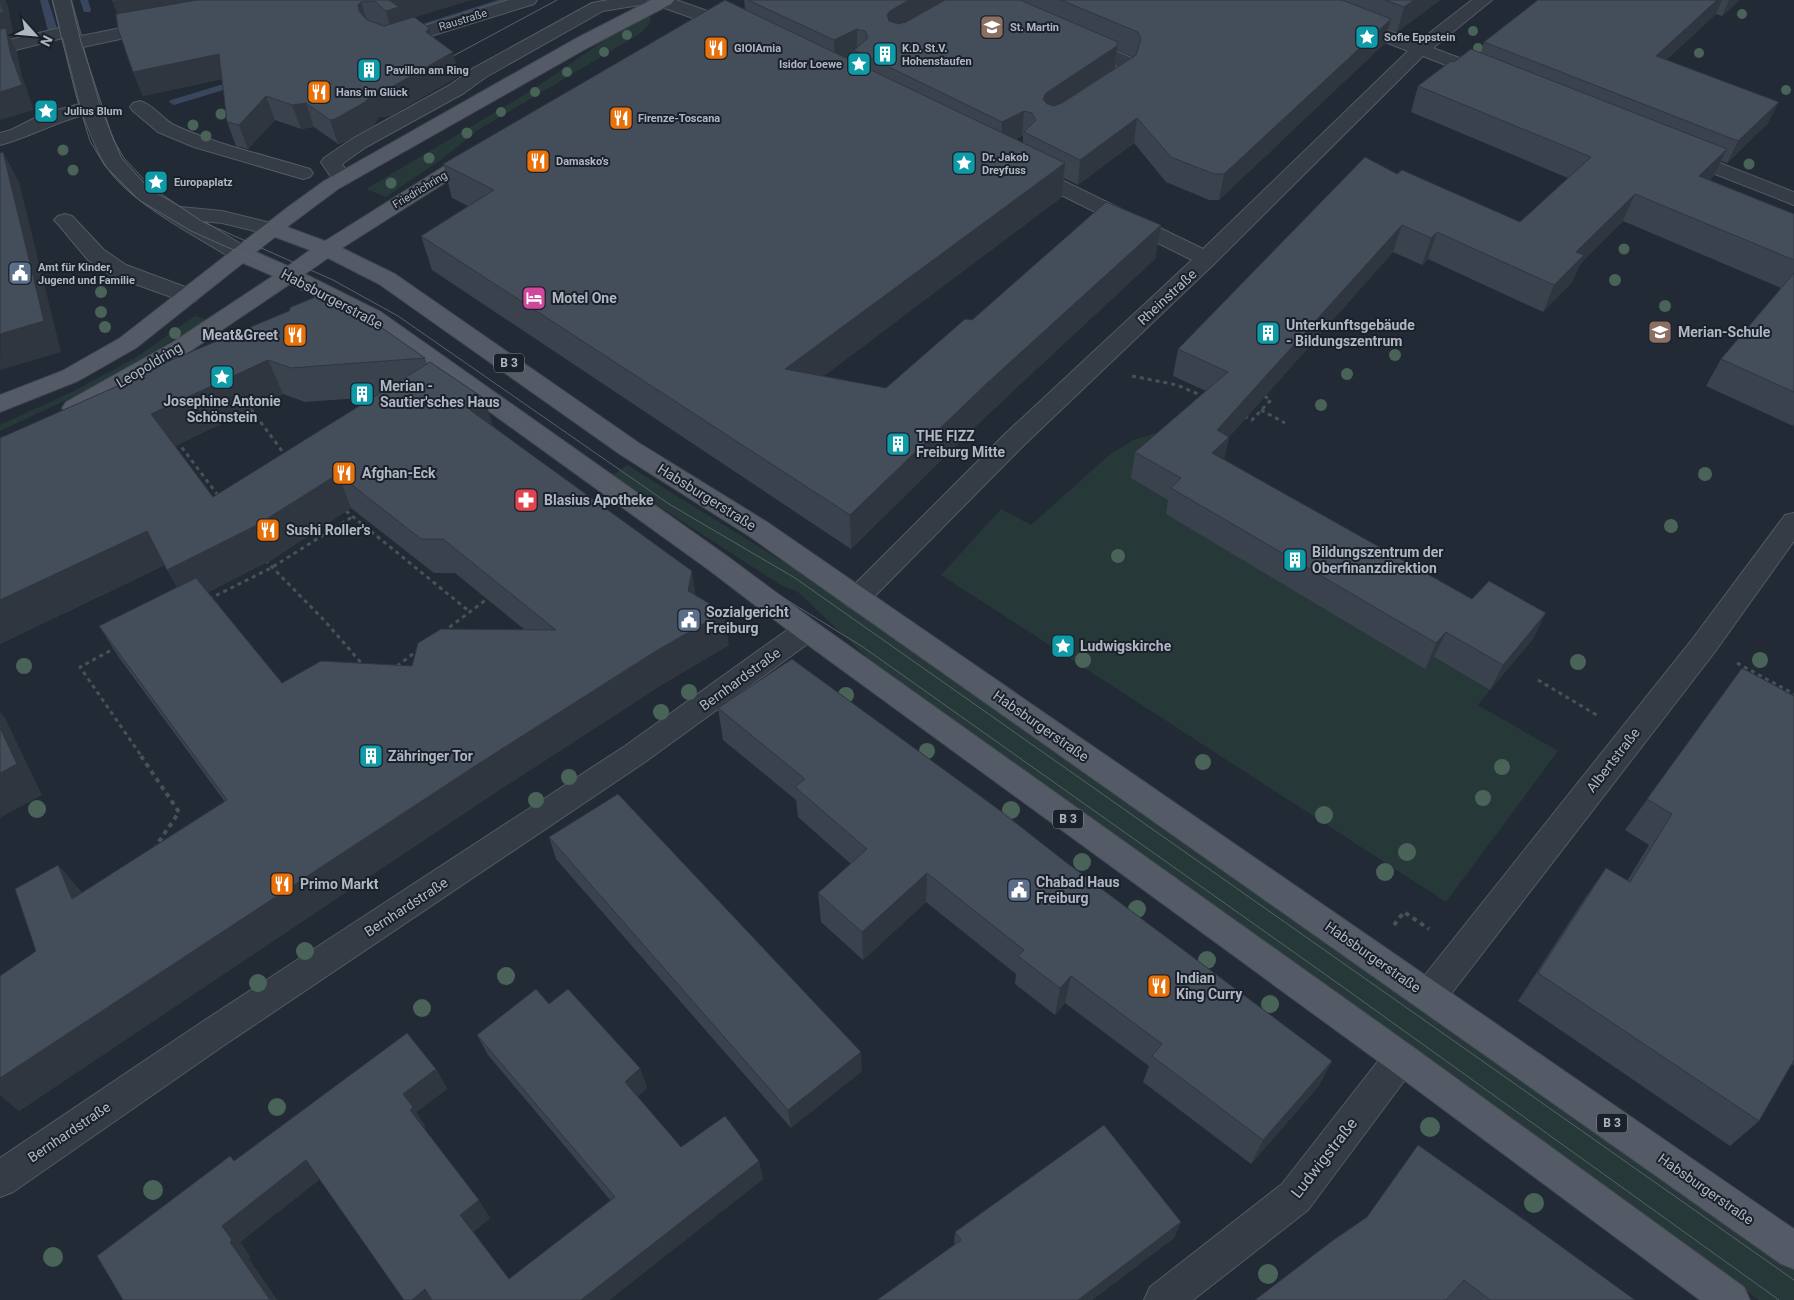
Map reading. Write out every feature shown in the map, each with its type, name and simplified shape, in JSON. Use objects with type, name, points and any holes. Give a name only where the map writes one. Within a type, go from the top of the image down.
[{"type":"main road","points":[[0,404],[54,383],[102,359],[128,343],[272,229],[342,179],[582,43],[662,0]]},
{"type":"main road","points":[[682,30],[723,5]]},
{"type":"main road","name":"Friedrichring","points":[[290,275],[384,211],[490,146]]},
{"type":"main road","name":"Habsburgerstraße","points":[[272,229],[327,250],[388,279],[630,449],[758,529],[1794,1251]]},
{"type":"main road","name":"Habsburgerstraße","points":[[241,254],[290,275],[373,317],[718,563],[807,630],[1401,1058],[1731,1300]]},
{"type":"main road","name":"Leopoldring","points":[[54,417],[98,396],[137,373],[290,275]]},
{"type":"street","points":[[62,0],[90,107],[111,158],[120,171],[142,193],[241,254]]},
{"type":"street","name":"Raustraße","points":[[376,35],[390,42],[528,0]]},
{"type":"street","points":[[342,179],[331,162],[359,143],[457,89],[479,73],[598,7],[640,0]]},
{"type":"street","points":[[662,0],[756,35]]},
{"type":"street","points":[[1296,0],[1502,82]]},
{"type":"street","name":"Rheinstraße","points":[[856,599],[1014,440],[1206,260],[1420,49],[1483,0]]},
{"type":"street","points":[[0,48],[72,37],[114,33],[171,23]]},
{"type":"street","points":[[1064,35],[1127,62],[1125,74],[1093,95]]},
{"type":"street","points":[[9,137],[52,117],[90,107]]},
{"type":"street","points":[[140,107],[165,128],[201,143],[303,173]]},
{"type":"street","points":[[1666,148],[1794,199]]},
{"type":"street","points":[[1011,162],[1206,260]]},
{"type":"street","points":[[170,212],[222,218],[272,229]]},
{"type":"street","points":[[65,220],[96,255],[118,270],[188,296]]},
{"type":"street","name":"Albertstraße","points":[[1429,996],[1704,645],[1794,522]]},
{"type":"street","name":"Bernhardstraße","points":[[0,1179],[211,1035],[542,818],[635,754],[807,630]]},
{"type":"street","name":"Ludwigstraße","points":[[1163,1300],[1295,1197],[1401,1058]]},
{"type":"path","points":[[1130,375],[1177,384],[1210,400]]},
{"type":"path","points":[[1243,416],[1252,420],[1271,400],[1264,396]]},
{"type":"path","points":[[251,409],[290,462]]},
{"type":"path","points":[[1261,410],[1285,422]]},
{"type":"path","points":[[173,435],[225,504]]},
{"type":"path","points":[[346,512],[470,612]]},
{"type":"path","points":[[204,602],[270,568],[352,517]]},
{"type":"path","points":[[265,560],[270,568],[324,620],[365,668]]},
{"type":"path","points":[[439,635],[487,599]]},
{"type":"path","points":[[124,644],[80,667],[179,812],[152,853]]},
{"type":"path","points":[[1704,645],[1794,694]]},
{"type":"path","points":[[392,670],[423,647]]},
{"type":"path","points":[[1538,680],[1596,714]]},
{"type":"path","points":[[1371,956],[1404,912],[1463,952]]},
{"type":"shaded area","points":[[649,16],[651,18],[647,26],[636,36],[478,130],[442,159],[386,197],[366,189],[534,89],[609,37]]},
{"type":"shaded area","points":[[195,316],[207,320],[96,386],[0,431],[0,425],[72,392],[137,357]]},
{"type":"shaded area","points":[[1160,432],[1175,505],[1425,668],[1434,657],[1490,690],[1478,705],[1558,751],[1446,902],[941,575],[1001,509],[1031,525],[1109,455],[1133,440]]},
{"type":"shaded area","points":[[627,465],[808,577],[1794,1266],[1794,1300],[1759,1300],[871,661],[798,592],[779,584],[612,476]]},
{"type":"building","points":[[0,0],[3,13],[0,13]]},
{"type":"building","points":[[197,0],[389,0],[399,7],[386,11],[375,1],[361,2],[358,5],[359,11],[367,20],[384,26],[414,17],[429,28],[426,32],[453,52],[383,92],[372,94],[365,102],[335,119],[330,120],[306,103],[292,105],[266,96],[239,125],[227,122],[219,54],[133,72],[118,29],[116,14]]},
{"type":"building","points":[[725,0],[1065,163],[785,369],[886,388],[965,319],[972,320],[1106,202],[1161,225],[985,385],[850,515],[421,236],[494,190],[443,164]]},
{"type":"building","points":[[748,0],[909,0],[890,11],[887,15],[889,21],[898,24],[906,22],[945,0],[1020,0],[1118,42],[1117,46],[1046,93],[1043,99],[1047,104],[1054,106],[1062,103],[1136,55],[1141,39],[1138,32],[1061,0],[1342,0],[1391,19],[1224,174],[1214,174],[1171,157],[1137,118],[1080,160],[1024,132],[1036,120],[1032,113],[1024,111],[1002,122],[854,50],[868,38],[865,31],[857,29],[834,40]]},
{"type":"building","points":[[1385,0],[1414,0],[1404,7]]},
{"type":"building","points":[[1538,0],[1717,0],[1656,56],[1779,102],[1738,141],[1484,42]]},
{"type":"building","points":[[6,28],[10,52],[22,85],[0,92],[0,29]]},
{"type":"building","points":[[1471,49],[1727,149],[1699,176],[1794,214],[1794,260],[1635,194],[1576,252],[1584,255],[1554,285],[1437,232],[1431,238],[1402,225],[1217,430],[1229,437],[1212,453],[1472,599],[1489,581],[1546,613],[1503,665],[1446,632],[1436,643],[1171,488],[1181,478],[1135,452],[1228,372],[1178,349],[1365,157],[1397,174],[1402,170],[1520,222],[1591,157],[1418,86],[1451,61],[1454,62]]},
{"type":"building","points":[[3,152],[44,321],[0,334],[0,153]]},
{"type":"building","points":[[1794,273],[1794,392],[1721,359]]},
{"type":"building","points":[[318,296],[336,296],[425,358],[291,368],[268,360],[151,414],[213,497],[430,362],[485,399],[470,410],[692,571],[688,591],[724,612],[656,651],[475,766],[0,1078],[0,976],[36,951],[15,889],[58,865],[72,899],[227,800],[99,626],[196,578],[282,683],[321,661],[412,666],[418,643],[441,629],[556,630],[443,539],[421,539],[338,474],[257,525],[167,570],[147,531],[0,600],[0,438],[147,373],[145,371],[289,311],[291,307]]},
{"type":"building","points":[[792,659],[998,809],[1067,863],[1332,1061],[1263,1140],[1152,1056],[1162,1044],[1071,976],[1060,988],[1018,956],[1024,950],[927,873],[862,932],[818,893],[867,849],[795,787],[805,779],[718,708]]},
{"type":"building","points":[[1742,668],[1794,696],[1794,1060],[1759,1121],[1538,973],[1606,868],[1630,882],[1672,814],[1647,799]]},
{"type":"building","points":[[0,728],[17,764],[0,773]]},
{"type":"building","points":[[618,794],[861,1052],[788,1110],[549,837]]},
{"type":"building","points":[[536,989],[549,1004],[568,989],[640,1068],[625,1082],[681,1147],[725,1116],[759,1161],[581,1300],[432,1300],[425,1289],[412,1300],[404,1300],[306,1160],[222,1226],[232,1240],[230,1242],[270,1300],[123,1300],[97,1256],[230,1156],[234,1161],[407,1033],[436,1069],[403,1094],[413,1107],[410,1110],[479,1200],[460,1215],[509,1279],[615,1197],[477,1035]]},
{"type":"building","points":[[1104,1125],[1181,1222],[1078,1300],[877,1300],[961,1240],[955,1232]]},
{"type":"building","points":[[1418,1145],[1635,1300],[1490,1300],[1464,1280],[1446,1300],[1255,1300],[1332,1241],[1367,1217]]},
{"type":"waterway","points":[[44,0],[53,31]]},
{"type":"waterway","points":[[84,0],[87,10]]},
{"type":"waterway","points":[[418,27],[507,0]]},
{"type":"waterway","points":[[174,102],[240,82]]},
{"type":"tram line","points":[[52,0],[76,95],[90,141],[105,166],[139,200],[191,231],[290,275],[373,317],[646,513],[863,647],[1343,987],[1779,1300]]},
{"type":"tram line","points":[[71,0],[81,42],[113,139],[124,158],[151,187],[203,222],[333,280],[398,316],[669,504],[795,578],[1794,1280]]},
{"type":"tram line","points":[[442,62],[557,0]]},
{"type":"place","name":"St. Martin","points":[[992,27]]},
{"type":"place","name":"Sofie Eppstein","points":[[1367,37]]},
{"type":"place","name":"GIOIAmia","points":[[716,48]]},
{"type":"place","name":"K.D. St.V. Hohenstaufen","points":[[885,54]]},
{"type":"place","name":"Isidor Loewe","points":[[859,64]]},
{"type":"place","name":"Pavillon am Ring","points":[[369,70]]},
{"type":"place","name":"Hans im Glück","points":[[319,92]]},
{"type":"place","name":"Julius Blum","points":[[46,111]]},
{"type":"place","name":"Firenze-Toscana","points":[[621,118]]},
{"type":"place","name":"Damasko's","points":[[538,161]]},
{"type":"place","name":"Dr. Jakob Dreyfuss","points":[[964,163]]},
{"type":"place","name":"Europaplatz","points":[[156,182]]},
{"type":"place","name":"Amt für Kinder, Jugend und Familie","points":[[20,273]]},
{"type":"place","name":"Motel One","points":[[534,298]]},
{"type":"place","name":"Merian-Schule","points":[[1660,332]]},
{"type":"place","name":"Unterkunftsgebäude - Bildungszentrum","points":[[1268,333]]},
{"type":"place","name":"Meat&Greet","points":[[295,335]]},
{"type":"place","name":"Josephine Antonie Schönstein","points":[[222,377]]},
{"type":"place","name":"Merian - Sautier'sches Haus","points":[[362,394]]},
{"type":"place","name":"THE FIZZ Freiburg Mitte","points":[[898,444]]},
{"type":"place","name":"Afghan-Eck","points":[[344,473]]},
{"type":"place","name":"Blasius Apotheke","points":[[526,500]]},
{"type":"place","name":"Sushi Roller's","points":[[268,530]]},
{"type":"place","name":"Bildungszentrum der Oberfinanzdirektion","points":[[1295,560]]},
{"type":"place","name":"Sozialgericht Freiburg","points":[[689,620]]},
{"type":"place","name":"Ludwigskirche","points":[[1063,646]]},
{"type":"place","name":"Zähringer Tor","points":[[371,756]]},
{"type":"place","name":"Primo Markt","points":[[282,884]]},
{"type":"place","name":"Chabad Haus Freiburg","points":[[1019,890]]},
{"type":"place","name":"Indian King Curry","points":[[1159,986]]}]
